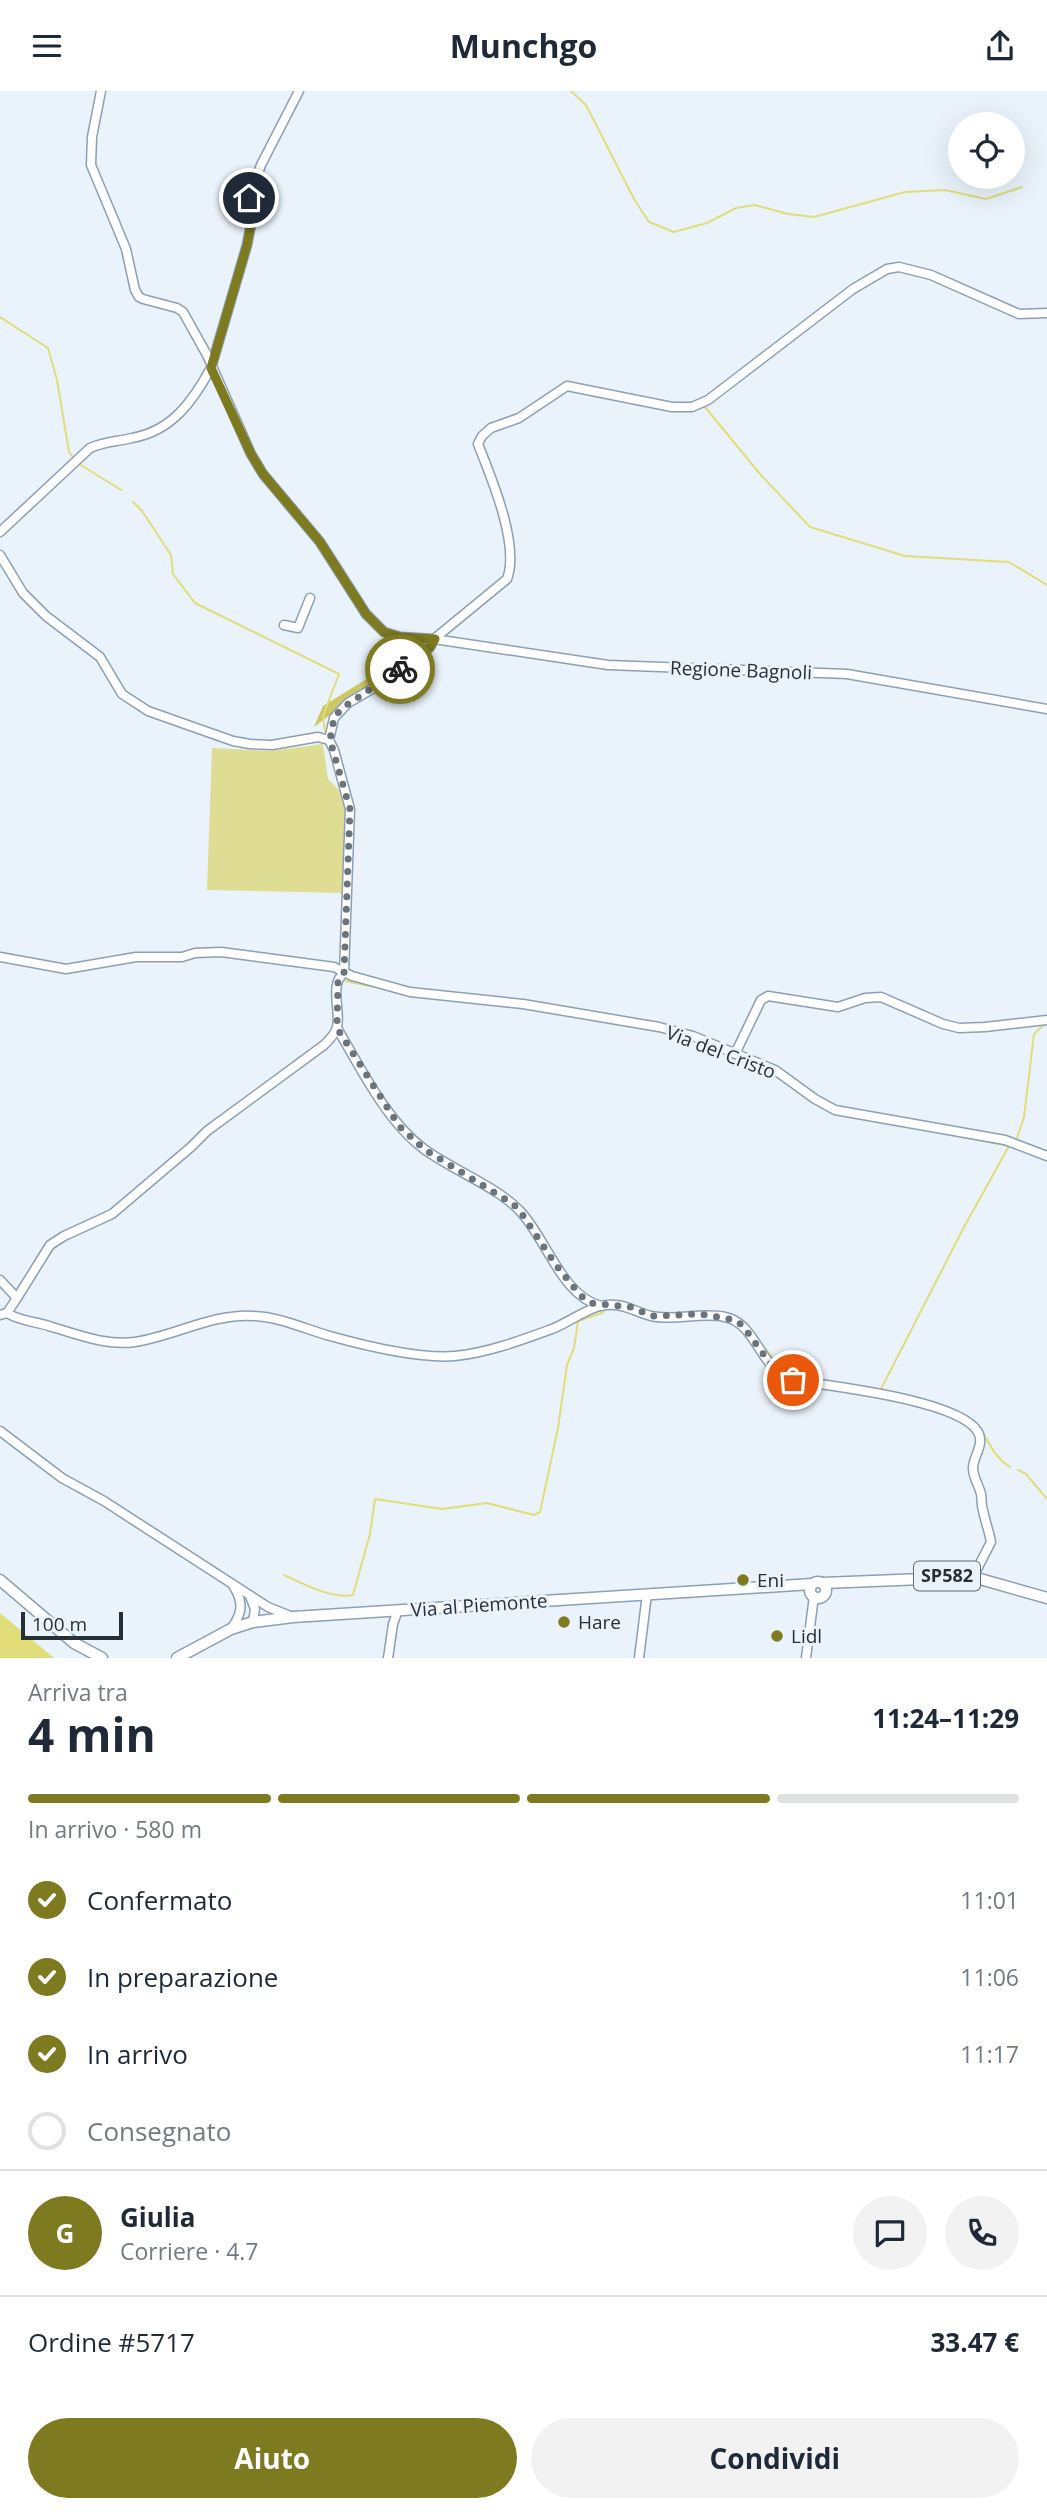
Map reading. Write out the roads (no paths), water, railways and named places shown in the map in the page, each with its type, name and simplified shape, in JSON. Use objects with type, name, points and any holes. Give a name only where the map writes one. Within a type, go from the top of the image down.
[{"type":"main road","name":"Via al Piemonte","points":[[177,1658],[231,1629],[253,1622],[293,1617],[791,1585],[817,1590],[844,1582],[917,1577],[973,1577],[1047,1598]]},
{"type":"main road","points":[[0,1580],[74,1643],[102,1658]]},
{"type":"street","name":"Regione Bagnoli","points":[[101,91],[92,137],[91,165],[126,249],[135,290],[143,299],[183,312],[207,355],[251,454],[263,474],[320,542],[366,614],[384,632],[400,637],[435,639],[608,665],[847,674],[1047,709]]},
{"type":"street","points":[[0,532],[90,448],[105,441],[155,432],[175,419],[186,407],[211,368],[247,245],[251,224],[249,198],[261,165],[299,91]]},
{"type":"street","points":[[973,1577],[991,1542],[981,1493],[972,1472],[980,1438],[970,1422],[942,1409],[901,1398],[793,1380],[780,1374],[772,1366],[743,1326],[725,1317],[700,1314],[652,1316],[616,1304],[602,1306],[553,1328],[474,1353],[452,1356],[394,1351],[253,1315],[228,1317],[135,1342],[118,1343],[92,1339],[3,1314],[17,1298],[50,1245],[112,1214],[182,1156],[207,1131],[317,1050],[332,1037],[337,1028],[338,981],[344,973],[350,809],[330,740],[334,718],[341,709],[384,682],[430,647],[435,639],[507,579],[511,569],[510,549],[499,497],[478,444],[482,436],[491,428],[519,418],[567,386],[671,407],[692,407],[708,400],[853,289],[879,272],[893,267],[931,275],[1018,314],[1047,313]]},
{"type":"street","points":[[0,555],[23,593],[46,616],[100,657],[122,694],[148,711],[233,741],[250,744],[272,745],[318,737],[330,740]]},
{"type":"street","points":[[284,625],[298,628],[310,598]]},
{"type":"street","name":"Via del Cristo","points":[[0,957],[66,968],[136,957],[182,957],[195,953],[222,952],[334,967],[344,973],[410,992],[523,1004],[659,1027],[775,1070],[815,1099],[835,1109],[1005,1140],[1047,1156]]},
{"type":"street","points":[[735,1054],[761,1000],[768,996],[838,1007],[881,997],[943,1024],[959,1028],[1047,1020]]},
{"type":"street","points":[[317,1050],[332,1026],[337,1003]]},
{"type":"street","points":[[337,1028],[399,1126],[424,1149],[513,1204],[532,1226],[569,1282],[591,1303],[602,1306]]},
{"type":"street","points":[[0,1280],[17,1298]]},
{"type":"street","name":"Via al Piemonte","points":[[0,1431],[62,1478],[104,1501],[268,1607],[293,1617]]},
{"type":"street","points":[[231,1629],[241,1609],[240,1597],[232,1585]]},
{"type":"street","points":[[806,1658],[817,1590]]},
{"type":"street","points":[[639,1658],[647,1594]]},
{"type":"street","points":[[250,1596],[255,1609],[253,1622]]},
{"type":"street","points":[[388,1658],[393,1624],[398,1611]]},
{"type":"waterway","points":[[571,91],[586,105],[634,199],[649,222],[674,232],[707,223],[736,208],[755,205],[788,214],[814,217],[905,192],[945,190],[986,199],[1016,189]]},
{"type":"waterway","points":[[0,317],[48,348],[57,380],[69,452],[73,457]]},
{"type":"waterway","points":[[705,407],[760,474],[810,527],[905,556],[1009,562],[1047,585]]},
{"type":"waterway","points":[[81,465],[121,490]]},
{"type":"waterway","points":[[133,502],[171,555],[173,574],[195,603],[339,674],[323,716],[325,731]]},
{"type":"waterway","points":[[345,981],[375,987]]},
{"type":"waterway","points":[[612,1023],[662,1032]]},
{"type":"waterway","points":[[1017,1138],[1024,1117],[1034,1034],[1045,1024]]},
{"type":"waterway","points":[[684,1038],[715,1049]]},
{"type":"waterway","points":[[947,1134],[1009,1146]]},
{"type":"waterway","points":[[880,1391],[1009,1146]]},
{"type":"waterway","points":[[284,1575],[327,1593],[353,1595],[370,1534],[375,1499],[442,1509],[487,1503],[534,1515],[540,1512],[558,1428],[567,1365],[574,1348],[578,1321],[602,1313],[606,1309],[613,1309]]},
{"type":"waterway","points":[[662,1313],[685,1313]]},
{"type":"waterway","points":[[760,1342],[785,1373]]},
{"type":"waterway","points":[[970,1419],[981,1429],[996,1455],[1010,1467]]},
{"type":"waterway","points":[[1018,1470],[1026,1474],[1047,1499]]},
{"type":"place","name":"Eni","points":[[743,1580]]},
{"type":"place","name":"Hare","points":[[564,1622]]},
{"type":"place","name":"Lidl","points":[[777,1636]]}]
